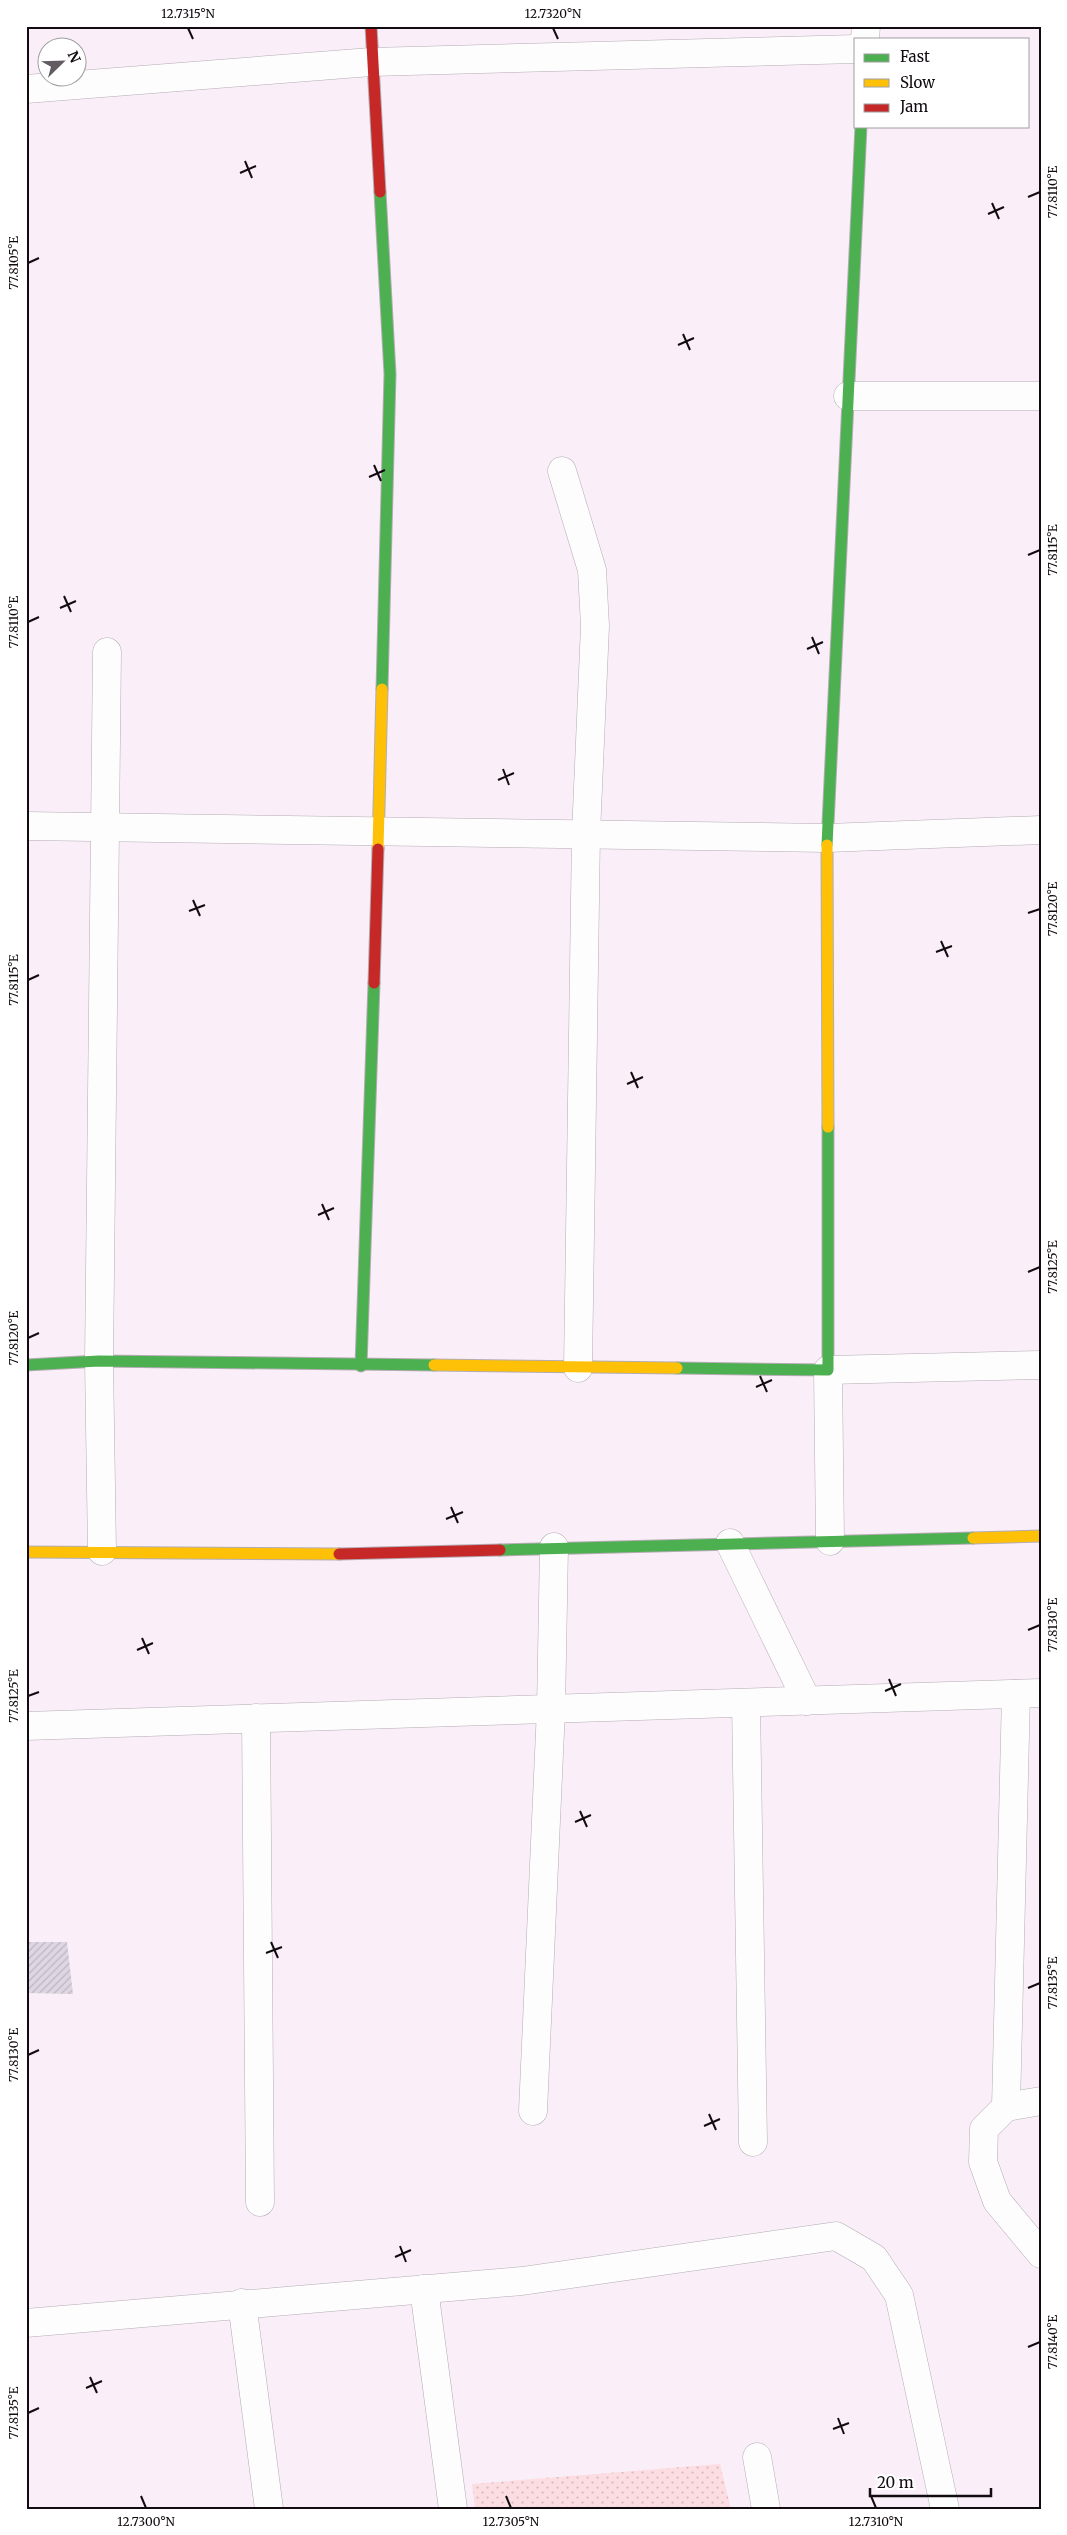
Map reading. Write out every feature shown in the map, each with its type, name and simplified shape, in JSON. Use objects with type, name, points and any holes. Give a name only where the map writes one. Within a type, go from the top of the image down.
[{"type":"street","points":[[361,1366],[380,831],[390,374],[371,62],[371,26]]},
{"type":"street","points":[[26,89],[371,62],[854,49]]},
{"type":"street","points":[[830,1541],[827,838],[861,128]]},
{"type":"street","points":[[848,396],[1041,396]]},
{"type":"street","points":[[562,471],[592,570],[594,626],[586,834],[578,1368]]},
{"type":"street","points":[[102,1551],[99,1361],[107,827],[107,652]]},
{"type":"street","points":[[26,826],[827,838],[1041,830]]},
{"type":"street","points":[[26,1365],[99,1361],[361,1366],[828,1370],[1041,1365]]},
{"type":"street","points":[[26,1552],[102,1551],[287,1555],[1041,1536]]},
{"type":"street","points":[[730,1543],[807,1701]]},
{"type":"street","points":[[533,2111],[550,1709],[554,1547]]},
{"type":"street","points":[[26,1726],[1028,1694],[1006,2107]]},
{"type":"street","points":[[746,1702],[753,2142]]},
{"type":"street","points":[[256,1718],[260,2202]]},
{"type":"street","points":[[1041,2101],[1006,2107],[984,2129],[983,2162],[997,2201],[1041,2254]]},
{"type":"street","points":[[26,2323],[242,2303],[522,2281],[836,2236],[874,2258],[899,2295],[945,2509]]},
{"type":"street","points":[[424,2289],[453,2509]]},
{"type":"street","points":[[242,2303],[269,2509]]},
{"type":"street","points":[[757,2458],[766,2509]]},
{"type":"shaded area","points":[[720,2464],[731,2509],[475,2509],[472,2484]]},
{"type":"building","points":[[26,1942],[67,1942],[73,1994],[26,1993]]},
{"type":"traffic: fast","points":[[827,845],[861,128]]},
{"type":"traffic: fast","points":[[380,192],[390,374],[382,689]]},
{"type":"traffic: fast","points":[[361,1366],[374,983]]},
{"type":"traffic: fast","points":[[677,1368],[828,1370],[828,1127]]},
{"type":"traffic: fast","points":[[26,1365],[99,1361],[434,1365]]},
{"type":"traffic: fast","points":[[500,1550],[973,1538]]},
{"type":"traffic: slow","points":[[378,849],[382,689]]},
{"type":"traffic: slow","points":[[827,845],[828,1127]]},
{"type":"traffic: slow","points":[[434,1365],[677,1368]]},
{"type":"traffic: slow","points":[[973,1538],[1041,1536]]},
{"type":"traffic: slow","points":[[26,1552],[339,1554]]},
{"type":"traffic: jam","points":[[371,26],[380,192]]},
{"type":"traffic: jam","points":[[374,983],[378,849]]},
{"type":"traffic: jam","points":[[339,1554],[500,1550]]}]
